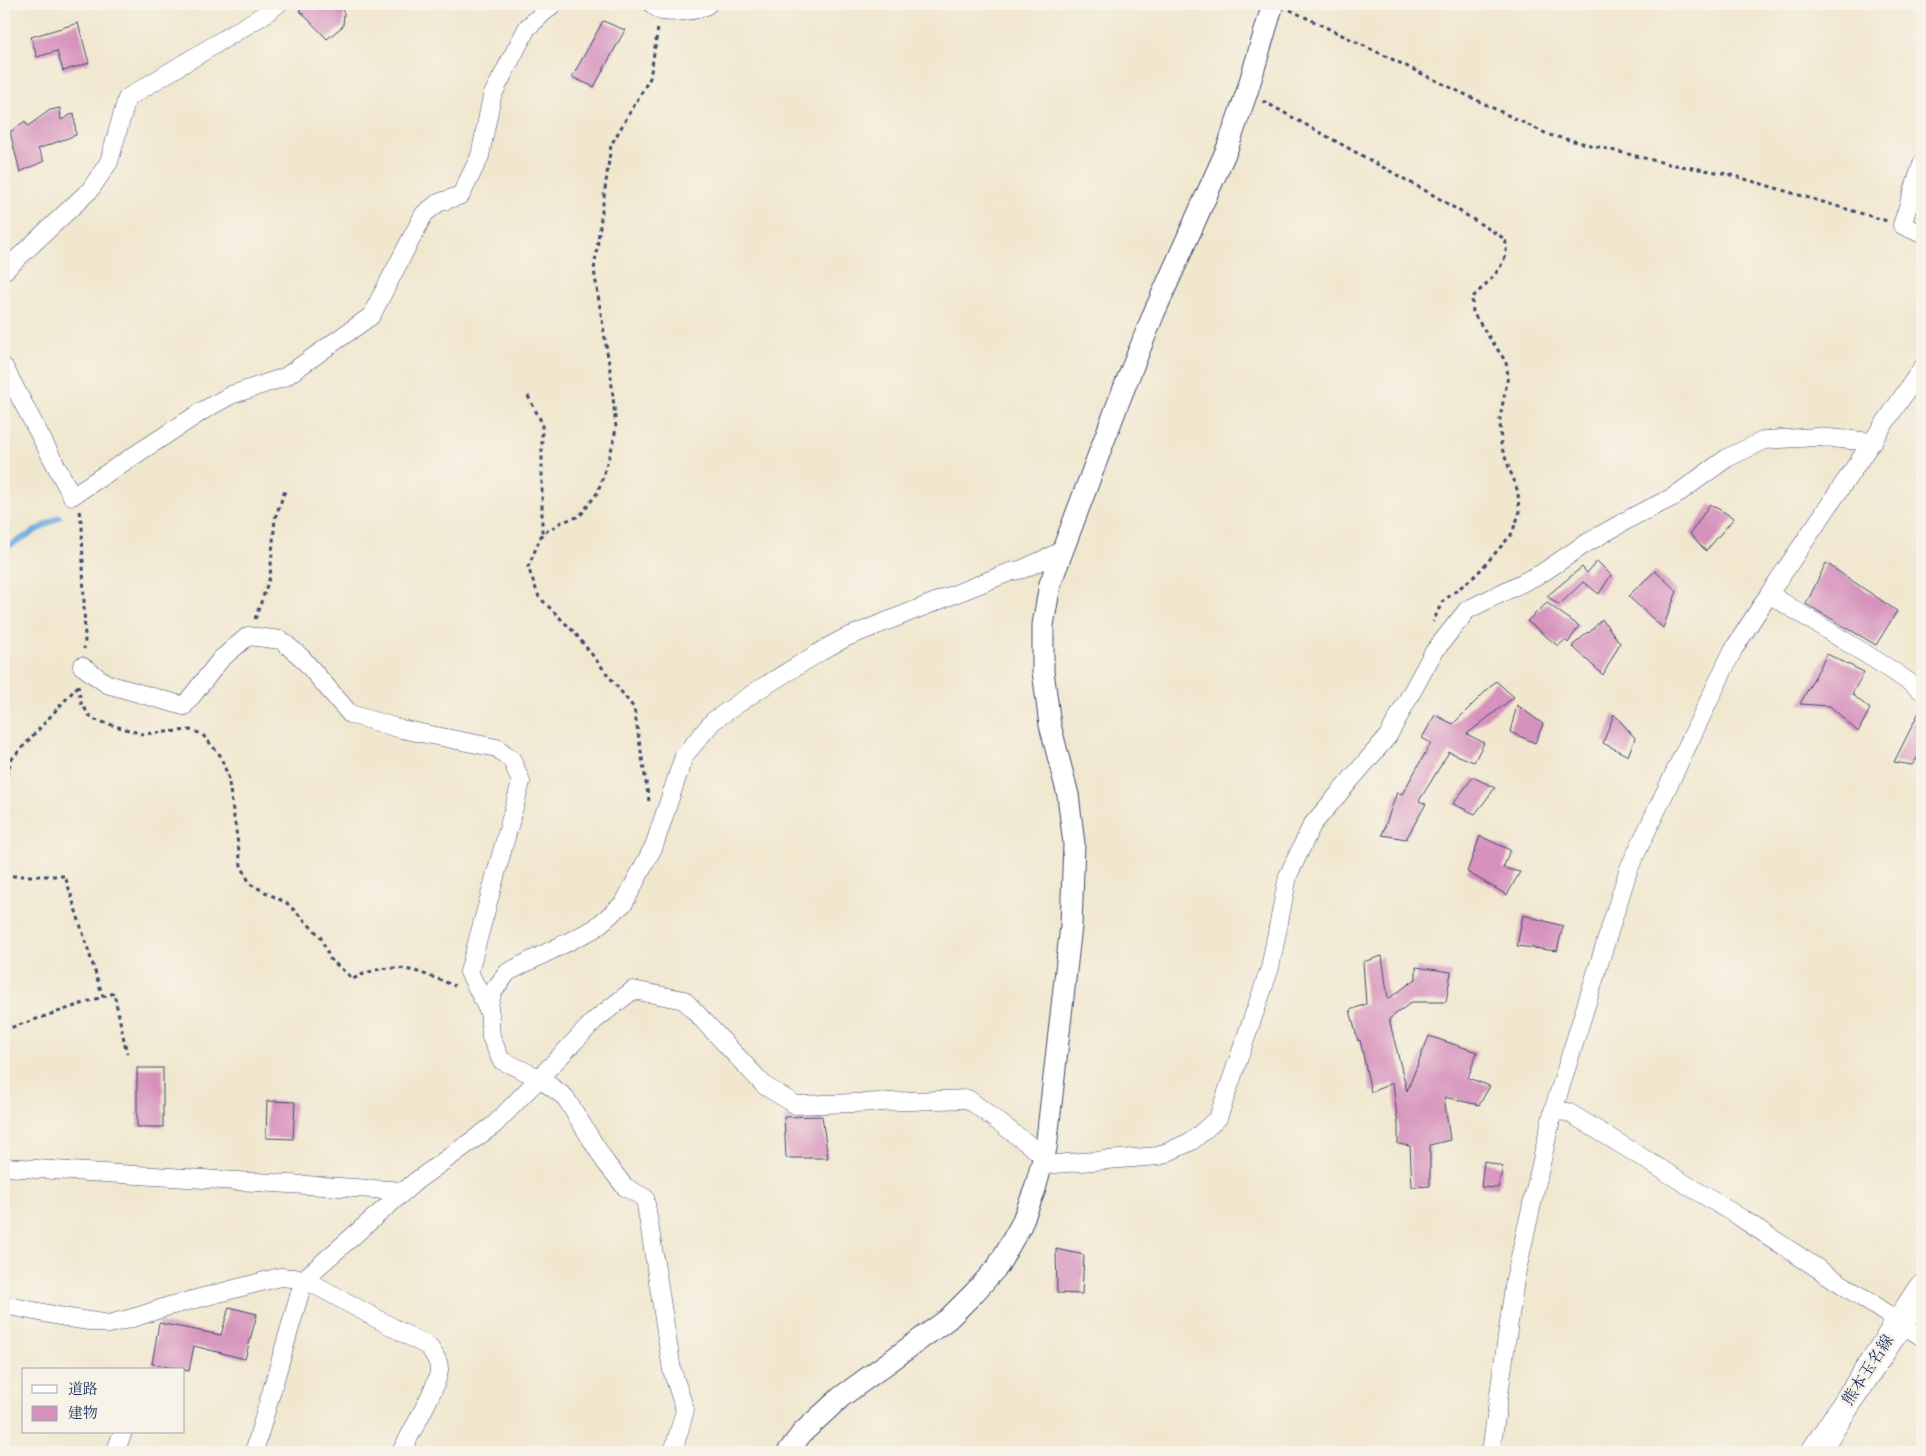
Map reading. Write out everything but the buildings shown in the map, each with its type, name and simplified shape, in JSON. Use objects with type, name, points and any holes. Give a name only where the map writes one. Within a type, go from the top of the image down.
[{"type":"main road","name":"熊本玉名線","points":[[1815,1452],[1922,1289]]},
{"type":"street","points":[[4,271],[90,190],[109,162],[127,98],[262,16],[278,4]]},
{"type":"street","points":[[4,367],[72,496],[204,410],[231,395],[285,377],[371,316],[424,214],[438,203],[461,195],[480,156],[492,96],[527,28],[553,4]]},
{"type":"street","points":[[656,7],[684,11],[706,7],[708,4]]},
{"type":"street","points":[[788,1452],[802,1433],[841,1396],[948,1319],[998,1266],[1020,1226],[1035,1189],[1043,1160],[1070,926],[1074,844],[1068,795],[1050,725],[1043,671],[1043,625],[1050,584],[1154,313],[1228,149],[1279,6]]},
{"type":"street","points":[[1922,164],[1902,225],[1922,234]]},
{"type":"street","points":[[1491,1452],[1515,1279],[1553,1111],[1629,868],[1733,650],[1922,368]]},
{"type":"street","points":[[254,1452],[304,1280],[416,1181],[494,1125],[594,1020],[633,990],[684,1000],[765,1086],[796,1105],[968,1099],[1043,1160],[1159,1156],[1192,1141],[1218,1118],[1270,968],[1288,876],[1312,825],[1388,736],[1433,653],[1466,610],[1542,573],[1585,544],[1636,515],[1673,497],[1727,458],[1758,443],[1766,440],[1818,437],[1873,442]]},
{"type":"street","points":[[673,1452],[685,1410],[672,1370],[645,1198],[625,1187],[606,1163],[565,1097],[539,1078],[501,1060],[491,1037],[490,1005],[493,991],[508,972],[594,929],[624,902],[654,846],[684,756],[712,721],[836,642],[1062,551]]},
{"type":"street","points":[[1769,594],[1922,691]]},
{"type":"street","points":[[82,666],[107,684],[184,706],[221,658],[248,636],[281,640],[302,658],[350,714],[401,729],[498,748],[512,760],[521,782],[469,972],[490,1014]]},
{"type":"street","points":[[1553,1111],[1568,1112],[1741,1218],[1922,1337]]},
{"type":"street","points":[[4,1166],[405,1191]]},
{"type":"street","points":[[4,1305],[108,1324],[280,1277],[304,1280],[429,1347],[437,1359],[440,1369],[435,1385],[401,1452]]},
{"type":"street","points":[[115,1452],[122,1434]]},
{"type":"path","points":[[1279,6],[1549,135],[1669,164],[1728,174],[1902,225]]},
{"type":"path","points":[[542,534],[562,522],[580,516],[598,492],[613,444],[616,428],[611,376],[594,270],[611,145],[650,78],[656,7]]},
{"type":"path","points":[[1247,92],[1435,196],[1504,239],[1507,248],[1502,266],[1472,298],[1473,313],[1506,362],[1508,376],[1500,418],[1501,446],[1518,492],[1519,515],[1511,535],[1500,548],[1476,575],[1442,602],[1424,638],[1433,653]]},
{"type":"path","points":[[528,396],[542,423],[542,534],[528,567],[539,597],[575,633],[634,708],[650,808]]},
{"type":"path","points":[[248,636],[270,577],[276,518],[286,488]]},
{"type":"path","points":[[72,496],[79,509],[82,526],[86,640],[77,687],[81,703],[92,719],[142,734],[190,730],[202,734],[220,755],[228,776],[241,865],[250,884],[288,904],[320,936],[330,959],[353,980],[369,971],[392,968],[414,970],[457,987]]},
{"type":"path","points":[[4,783],[11,760],[77,687]]},
{"type":"path","points":[[4,876],[65,876],[103,997]]},
{"type":"path","points":[[4,1030],[114,993],[127,1054]]},
{"type":"waterway","points":[[4,549],[59,517]]}]
